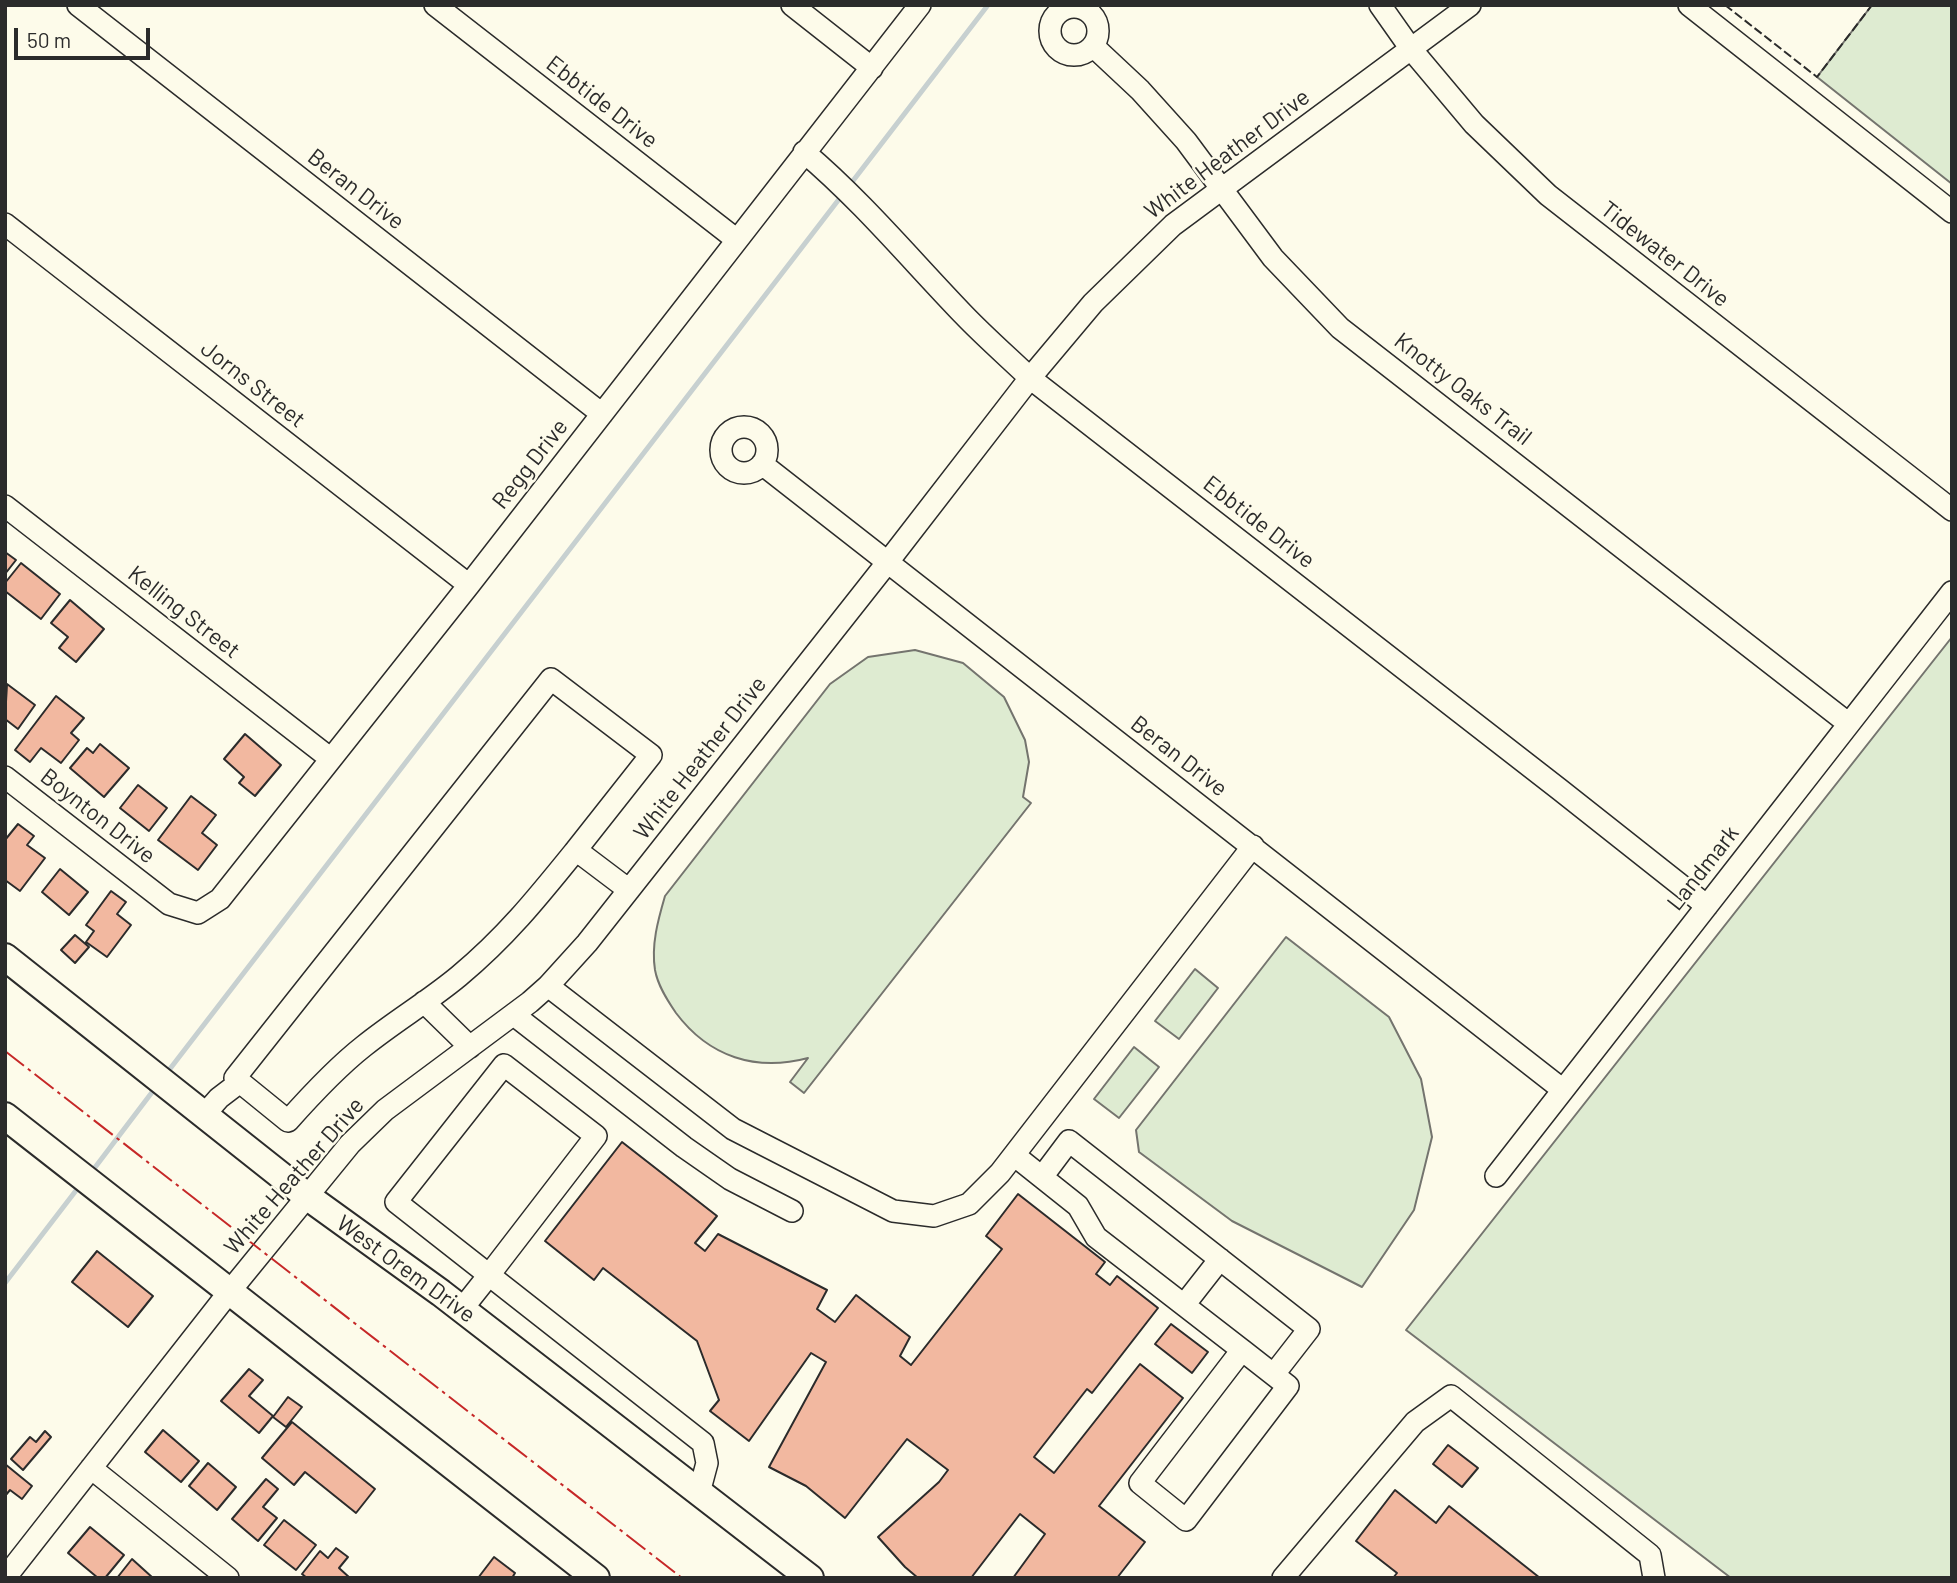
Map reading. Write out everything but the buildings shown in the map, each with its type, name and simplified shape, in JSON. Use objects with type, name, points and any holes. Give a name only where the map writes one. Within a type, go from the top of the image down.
[{"type":"main road","name":"West Orem Drive","points":[[5,957],[308,1197],[462,1309],[810,1578]]},
{"type":"main road","points":[[5,1116],[596,1578]]},
{"type":"street","name":"Beran Drive","points":[[78,5],[602,414]]},
{"type":"street","name":"Ebbtide Drive","points":[[435,5],[737,240]]},
{"type":"street","points":[[792,5],[872,68]]},
{"type":"street","name":"Regg Drive","points":[[159,897],[169,904],[198,913],[220,899],[469,585],[920,5]]},
{"type":"street","name":"Tidewater Drive","points":[[1380,5],[1411,49],[1474,124],[1548,195],[1952,510]]},
{"type":"street","name":"White Heather Drive","points":[[5,1578],[230,1291],[350,1144],[385,1110],[514,1015],[548,986],[587,943],[1030,377],[1103,293],[1173,225],[1469,5]]},
{"type":"street","points":[[1689,5],[1952,212]]},
{"type":"street","name":"Knotty Oaks Trail","points":[[1093,46],[1140,90],[1186,141],[1273,258],[1340,328],[1849,724]]},
{"type":"street","name":"Ebbtide Drive","points":[[804,152],[831,175],[966,317],[1030,377],[1707,906]]},
{"type":"street","name":"Jorns Street","points":[[5,224],[469,585]]},
{"type":"street","name":"Beran Drive","points":[[762,464],[1563,1090]]},
{"type":"street","name":"Kelling Street","points":[[5,506],[331,759]]},
{"type":"street","name":"Landmark","points":[[1496,1176],[1952,592]]},
{"type":"street","points":[[551,680],[651,755],[522,918],[457,978],[424,1002],[363,1046],[321,1084],[288,1121],[235,1078],[551,680]]},
{"type":"street","name":"Boynton Drive","points":[[5,777],[159,897]]},
{"type":"street","points":[[548,986],[733,1129],[893,1212],[934,1216],[969,1204],[1000,1173],[1253,846]]},
{"type":"street","points":[[576,850],[629,890]]},
{"type":"street","points":[[424,1002],[596,1136],[462,1309]]},
{"type":"street","points":[[514,1015],[693,1153],[730,1179],[792,1211]]},
{"type":"street","points":[[504,1065],[396,1202],[703,1443],[707,1464],[699,1493]]},
{"type":"street","points":[[197,1110],[240,1082]]},
{"type":"street","points":[[1042,1177],[1069,1141],[1309,1329],[1274,1374]]},
{"type":"street","points":[[1014,1155],[1078,1206],[1096,1237],[1288,1385],[1186,1520],[1140,1483],[1242,1350]]},
{"type":"street","points":[[1184,1306],[1220,1259]]},
{"type":"street","points":[[1283,1578],[1415,1422],[1451,1396],[1650,1555],[1654,1578]]},
{"type":"street","points":[[92,1468],[229,1578]]},
{"type":"green space","points":[[1872,5],[1952,5],[1952,184],[1817,77]]},
{"type":"green space","points":[[1952,637],[1952,1578],[1731,1578],[1406,1330]]},
{"type":"green space","points":[[915,650],[963,663],[1004,697],[1025,740],[1029,762],[1023,797],[1031,803],[804,1093],[790,1082],[808,1058],[770,1063],[735,1057],[703,1041],[676,1013],[666,998],[655,970],[655,942],[660,914],[665,896],[830,684],[868,657]]},
{"type":"green space","points":[[1286,937],[1389,1017],[1421,1079],[1432,1137],[1414,1210],[1362,1287],[1232,1221],[1139,1152],[1136,1130]]},
{"type":"green space","points":[[1195,969],[1218,988],[1179,1039],[1155,1021]]},
{"type":"green space","points":[[1134,1047],[1159,1067],[1119,1118],[1094,1099]]},
{"type":"waterway","points":[[849,186],[988,5]]},
{"type":"waterway","points":[[166,1074],[843,194]]},
{"type":"waterway","points":[[90,1174],[156,1087]]},
{"type":"waterway","points":[[5,1283],[81,1184]]},
{"type":"fence","points":[[1725,5],[1817,77],[1872,5]]},
{"type":"power","points":[[5,1051],[682,1578]]}]
